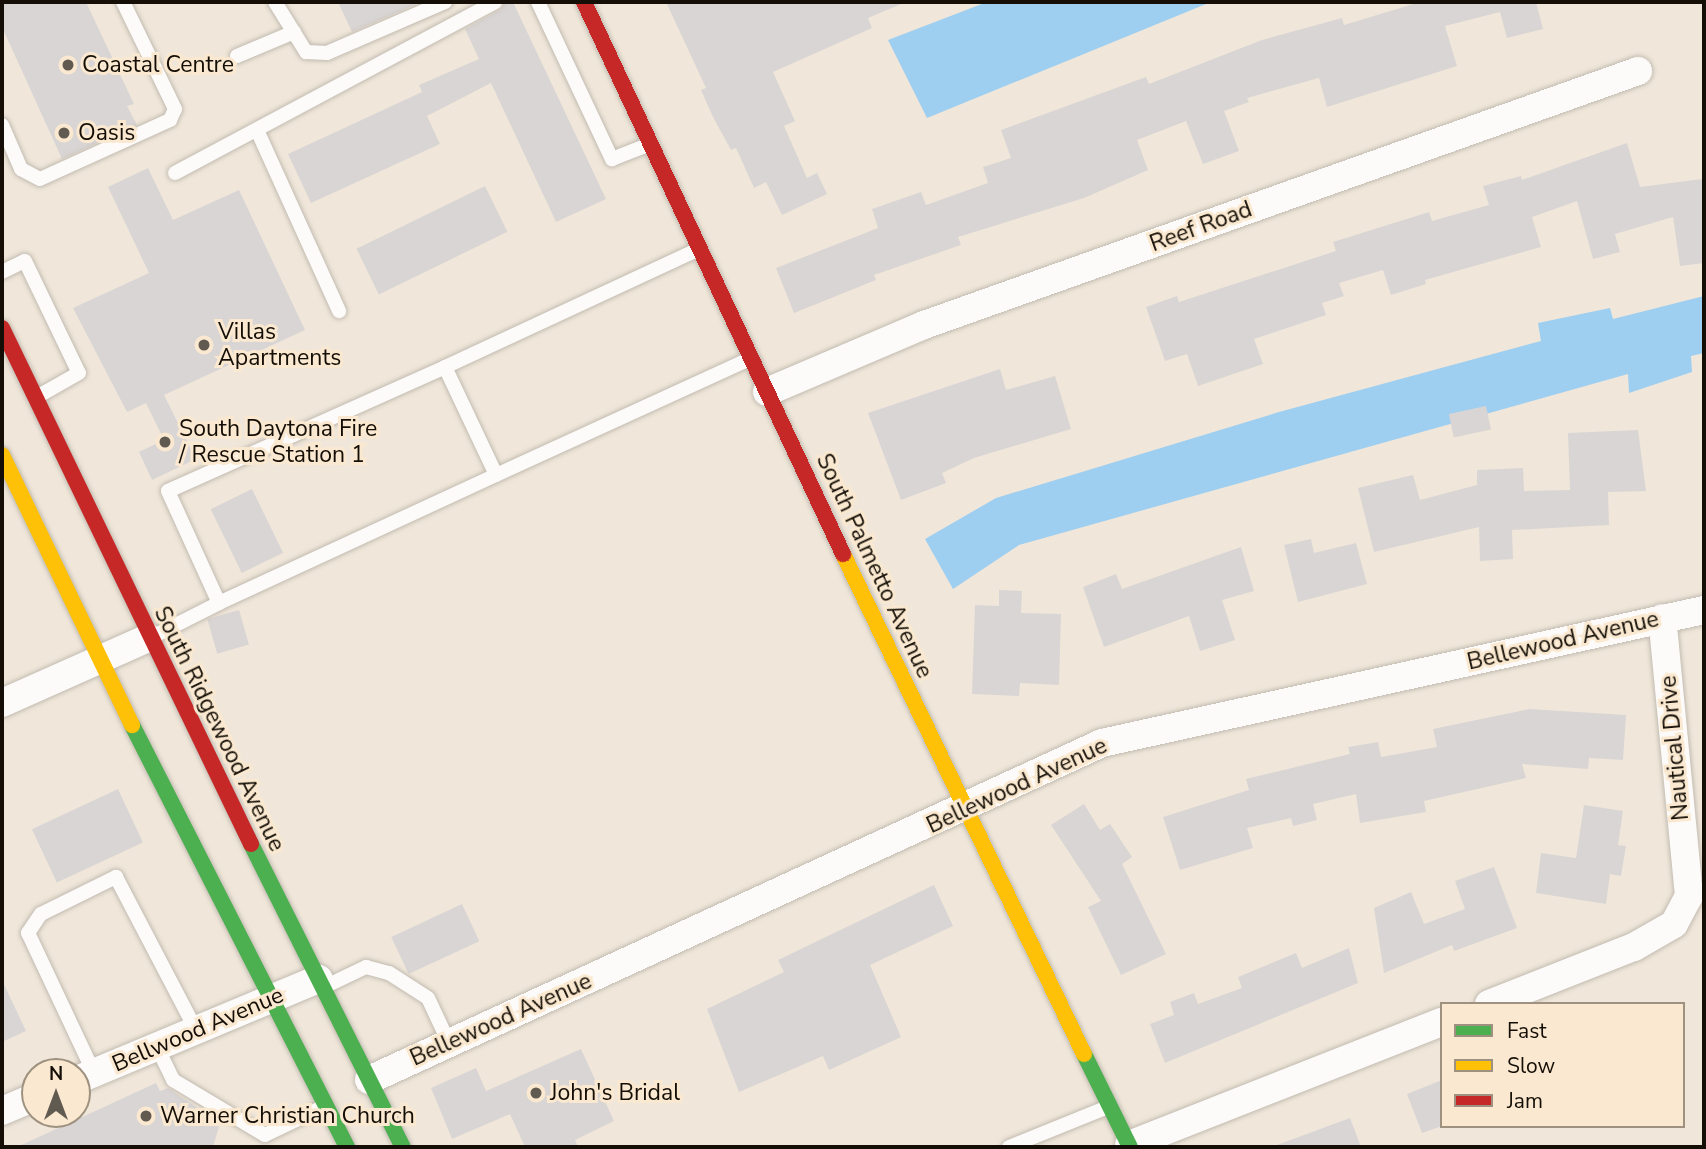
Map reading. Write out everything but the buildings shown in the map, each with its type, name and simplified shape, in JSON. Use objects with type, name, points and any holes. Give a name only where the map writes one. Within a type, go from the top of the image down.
[{"type":"main road","name":"South Palmetto Avenue","points":[[584,2],[964,810],[1130,1146]]},
{"type":"main road","name":"South Ridgewood Avenue","points":[[2,328],[148,638],[403,1147]]},
{"type":"main road","points":[[2,455],[99,661],[347,1147]]},
{"type":"street","name":"Reef Road","points":[[767,392],[924,326],[1638,71]]},
{"type":"street","name":"Bellewood Avenue","points":[[369,1080],[964,810],[1102,743],[1704,610]]},
{"type":"street","name":"Nautical Drive","points":[[1494,1002],[1634,947],[1674,924],[1689,897],[1662,618]]},
{"type":"street","points":[[2,703],[148,638]]},
{"type":"street","name":"Bellwood Avenue","points":[[91,1074],[271,999],[321,983]]},
{"type":"street","points":[[1130,1146],[1440,1023]]},
{"type":"street","points":[[2,1111],[21,1103]]},
{"type":"lane","points":[[2,125],[21,169],[40,179],[170,120],[175,109],[123,2]]},
{"type":"lane","points":[[275,2],[306,52],[327,53],[445,2]]},
{"type":"lane","points":[[174,173],[495,2]]},
{"type":"lane","points":[[538,2],[612,159],[651,144]]},
{"type":"lane","points":[[237,56],[293,32]]},
{"type":"lane","points":[[257,130],[338,311]]},
{"type":"lane","points":[[219,603],[168,491],[445,367],[700,248]]},
{"type":"lane","points":[[2,272],[25,261],[79,373],[35,398]]},
{"type":"lane","points":[[148,638],[752,358]]},
{"type":"lane","points":[[445,367],[496,475]]},
{"type":"lane","points":[[78,1058],[28,933],[41,914],[116,877],[196,1030]]},
{"type":"lane","points":[[321,983],[366,967],[390,973],[428,998],[449,1044]]},
{"type":"lane","points":[[157,1047],[173,1080],[265,1135],[326,1106]]},
{"type":"lane","points":[[1009,1147],[1110,1107]]},
{"type":"water","points":[[987,2],[1211,2],[927,118],[888,40]]},
{"type":"water","points":[[1704,296],[1704,353],[1691,356],[1692,372],[1629,393],[1628,374],[1019,545],[953,589],[925,539],[996,498],[1279,412],[1541,341],[1538,323],[1610,308],[1613,319]]},
{"type":"traffic: fast","points":[[132,725],[347,1147]]},
{"type":"traffic: fast","points":[[251,844],[403,1147]]},
{"type":"traffic: fast","points":[[1084,1054],[1130,1147]]},
{"type":"traffic: slow","points":[[2,455],[132,725]]},
{"type":"traffic: slow","points":[[843,554],[1084,1054]]},
{"type":"traffic: jam","points":[[584,2],[843,554]]},
{"type":"traffic: jam","points":[[2,328],[251,844]]},
{"type":"place","name":"Coastal Centre","points":[[68,65]]},
{"type":"place","name":"Oasis","points":[[64,133]]},
{"type":"place","name":"Villas Apartments","points":[[204,345]]},
{"type":"place","name":"South Daytona Fire / Rescue Station 1","points":[[165,442]]},
{"type":"place","name":"John's Bridal","points":[[536,1093]]},
{"type":"place","name":"Warner Christian Church","points":[[146,1116]]}]
